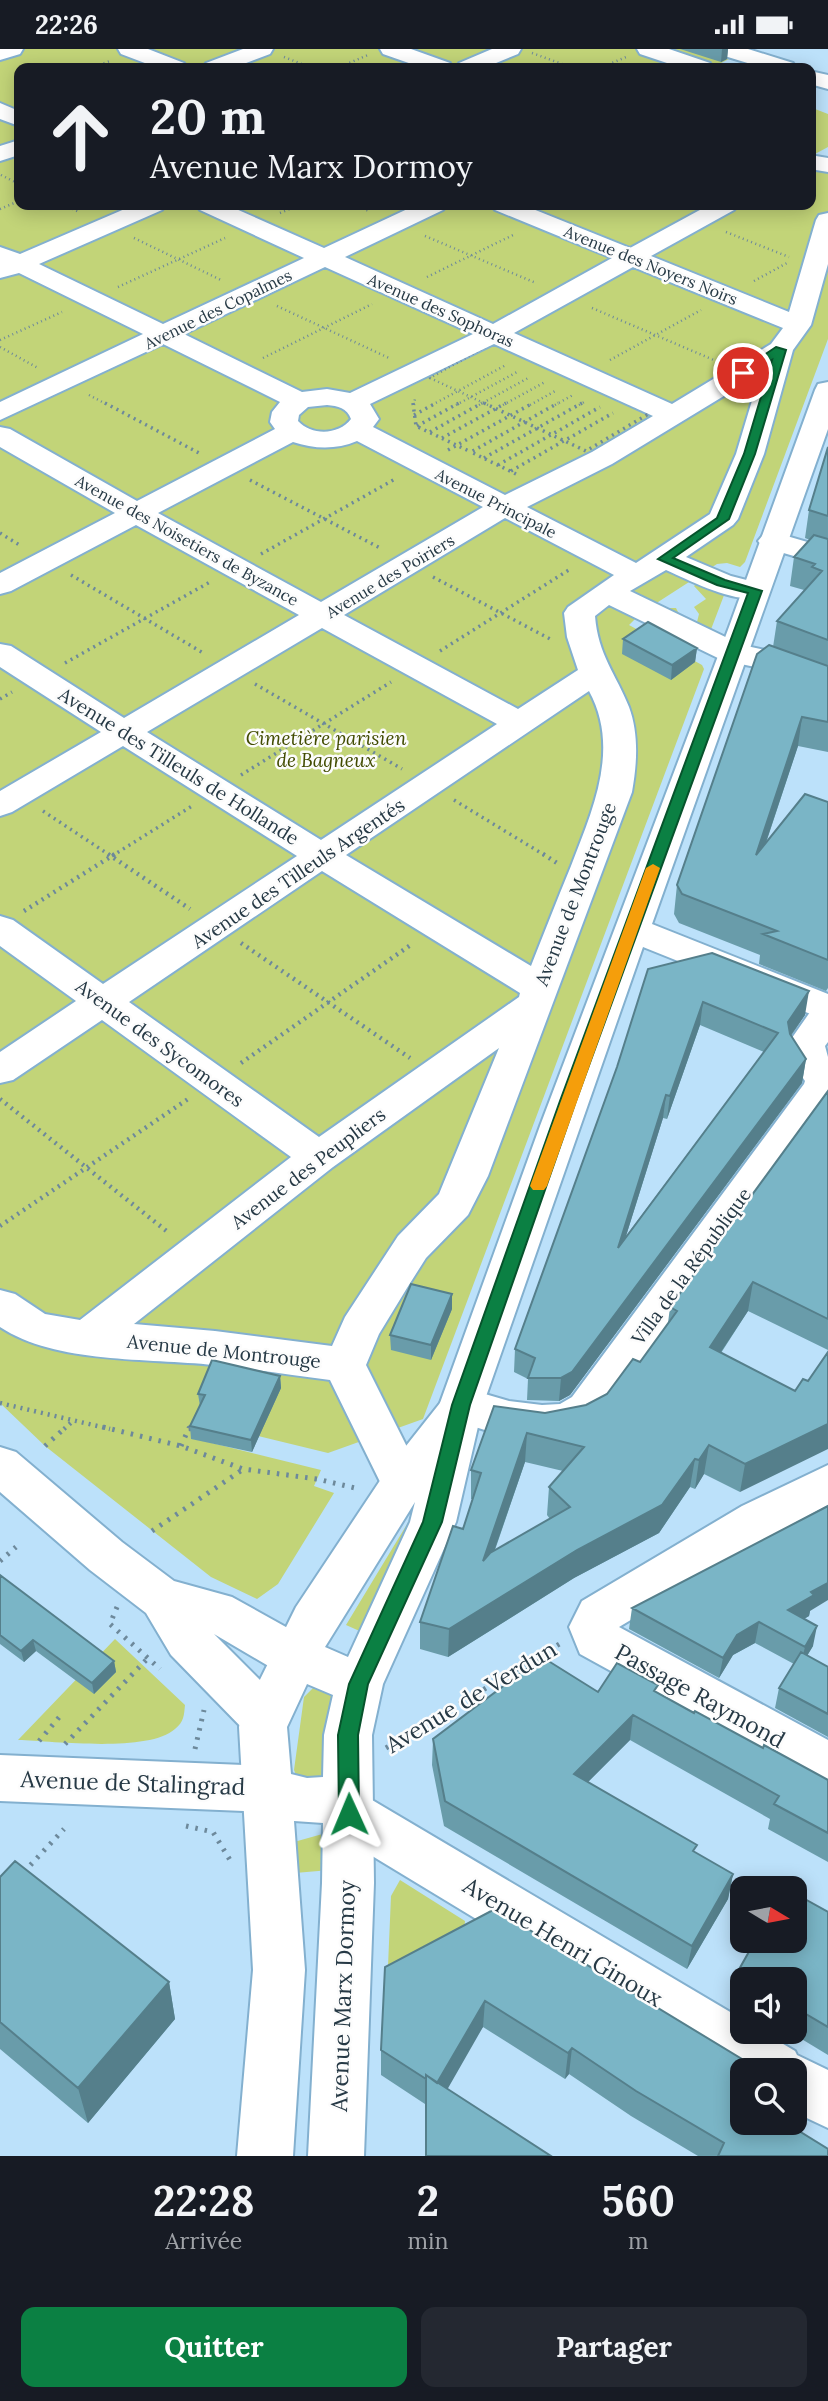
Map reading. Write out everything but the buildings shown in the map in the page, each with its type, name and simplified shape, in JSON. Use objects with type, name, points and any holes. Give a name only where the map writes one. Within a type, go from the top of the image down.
[{"type":"main road","points":[[0,54],[12,49]]},
{"type":"main road","points":[[129,49],[164,63]]},
{"type":"main road","points":[[227,63],[262,49]]},
{"type":"main road","points":[[478,63],[510,49]]},
{"type":"main road","points":[[726,49],[769,63]]},
{"type":"main road","points":[[381,51],[424,63]]},
{"type":"main road","points":[[640,51],[684,63]]},
{"type":"main road","points":[[6,263],[141,210]]},
{"type":"main road","name":"Avenue des Sophoras","points":[[219,210],[674,415]]},
{"type":"main road","name":"Avenue des Copalmes","points":[[0,412],[425,210]]},
{"type":"main road","name":"Avenue des Noyers Noirs","points":[[516,210],[798,325]]},
{"type":"main road","points":[[352,402],[493,334],[717,210]]},
{"type":"main road","name":"Avenue de Montrouge","points":[[0,1306],[30,1326],[44,1331],[345,1365],[360,1329],[412,1247],[454,1204],[468,1176],[535,997],[612,804],[620,755],[618,729],[613,707],[580,634],[579,613],[723,519],[750,454],[780,350],[798,325],[816,268],[822,215]]},
{"type":"main road","points":[[6,263],[90,299],[299,401]]},
{"type":"main road","name":"Avenue des Poiriers","points":[[0,805],[410,564],[504,507],[586,451],[674,415],[780,350]]},
{"type":"main road","points":[[162,1599],[215,1611],[294,1656],[359,1684],[432,1522],[461,1405],[773,541],[822,426],[828,390]]},
{"type":"main road","points":[[326,397],[352,402],[364,412],[365,419],[358,430],[348,435],[324,440],[299,436],[290,432],[282,419],[284,412],[299,401],[326,397]]},
{"type":"main road","name":"Avenue Principale","points":[[358,430],[595,554],[622,583],[733,653],[763,659],[828,684]]},
{"type":"main road","points":[[0,585],[290,432]]},
{"type":"main road","name":"Avenue des Noisetiers de Byzance","points":[[0,435],[136,513],[521,724]]},
{"type":"main road","points":[[773,541],[828,557]]},
{"type":"main road","points":[[664,559],[721,583],[755,591]]},
{"type":"main road","name":"Avenue des Tilleuls de Hollande","points":[[0,653],[323,856],[535,997]]},
{"type":"main road","name":"Avenue des Tilleuls Argentés","points":[[0,1070],[521,724],[594,667]]},
{"type":"main road","name":"Avenue des Sycomores","points":[[11,920],[104,1003],[319,1157]]},
{"type":"main road","points":[[631,929],[828,1008]]},
{"type":"main road","name":"Avenue des Peupliers","points":[[88,1337],[319,1157],[535,997]]},
{"type":"main road","name":"Villa de la République","points":[[461,1405],[550,1424],[569,1420],[587,1409],[823,1087],[824,1079],[807,1056],[806,1045],[828,1014]]},
{"type":"main road","points":[[345,1365],[377,1435],[403,1483]]},
{"type":"main road","points":[[265,2156],[279,1970],[263,1727],[265,1719],[294,1656],[403,1483],[461,1405]]},
{"type":"main road","points":[[0,1465],[106,1556],[162,1599],[188,1640],[265,1719]]},
{"type":"main road","points":[[595,1620],[758,1520],[828,1484]]},
{"type":"main road","name":"Passage Raymond","points":[[595,1620],[591,1631],[597,1639],[828,1765]]},
{"type":"main road","name":"Avenue Marx Dormoy","points":[[336,2156],[349,1724],[359,1684]]},
{"type":"main road","name":"Avenue de Stalingrad","points":[[0,1777],[267,1789],[317,1803],[349,1791]]},
{"type":"main road","name":"Avenue Henri Ginoux","points":[[349,1791],[758,2058]]},
{"type":"main road","points":[[807,2089],[828,2101]]},
{"type":"path","points":[[521,49],[559,63]]},
{"type":"path","points":[[350,63],[381,51]]},
{"type":"path","points":[[612,63],[640,51]]},
{"type":"path","points":[[0,340],[288,210]]},
{"type":"path","points":[[670,210],[816,268]]},
{"type":"path","points":[[567,453],[586,451],[650,413],[494,342],[430,378],[586,451]]},
{"type":"path","points":[[0,347],[501,613],[594,667]]},
{"type":"path","points":[[414,415],[513,361]]},
{"type":"path","points":[[417,426],[526,367]]},
{"type":"path","points":[[429,432],[538,372]]},
{"type":"path","points":[[441,438],[551,378],[544,375]]},
{"type":"path","points":[[433,389],[454,378]]},
{"type":"path","points":[[471,452],[579,391],[572,388]]},
{"type":"path","points":[[483,458],[592,397],[586,394]]},
{"type":"path","points":[[423,395],[413,400],[417,426],[524,478]]},
{"type":"path","points":[[498,465],[606,403],[599,400]]},
{"type":"path","points":[[510,471],[619,409],[612,406]]},
{"type":"path","points":[[0,699],[421,465]]},
{"type":"path","points":[[0,533],[430,785],[555,863],[585,868]]},
{"type":"path","points":[[11,920],[595,554]]},
{"type":"path","points":[[0,1099],[195,1254]]},
{"type":"path","points":[[0,1402],[181,1445],[243,1469],[317,1479],[355,1488]]},
{"type":"path","points":[[45,1446],[73,1421]]},
{"type":"path","points":[[181,1445],[189,1428],[196,1429]]},
{"type":"path","points":[[152,1531],[243,1469]]},
{"type":"path","points":[[0,1561],[16,1547]]},
{"type":"path","name":"Avenue de Verdun","points":[[349,1791],[374,1755],[595,1620]]},
{"type":"path","points":[[64,1746],[154,1652]]},
{"type":"path","points":[[39,1741],[61,1715]]},
{"type":"path","points":[[175,1826],[205,1828],[213,1832],[227,1851],[232,1872]]},
{"type":"path","points":[[18,1877],[64,1829]]},
{"type":"green space","name":"Cimetière parisien de Bagneux","points":[[0,49],[703,49],[731,58],[721,63],[14,63],[14,210],[816,210],[816,154],[828,159],[828,339],[745,562],[740,567],[727,563],[717,564],[641,613],[629,625],[702,665],[704,669],[423,1419],[328,1453],[200,1422],[192,1438],[321,1470],[314,1486],[334,1493],[278,1584],[257,1599],[211,1577],[45,1446],[0,1403]]},
{"type":"green space","name":"Cimetière parisien de Bagneux","points":[[816,109],[828,114],[828,147],[816,153]]},
{"type":"green space","points":[[697,583],[726,590],[710,632],[663,608],[676,608],[680,616],[695,624],[699,614],[694,607],[706,599],[694,586]]},
{"type":"green space","points":[[412,1516],[364,1633],[346,1625]]},
{"type":"green space","points":[[115,1639],[185,1705],[180,1724],[162,1736],[144,1741],[100,1744],[18,1740]]},
{"type":"green space","points":[[324,1686],[338,1699],[322,1784],[298,1780],[294,1770],[304,1697],[314,1687]]},
{"type":"green space","points":[[326,1833],[330,1870],[295,1873],[294,1842]]},
{"type":"green space","points":[[400,1880],[465,1921],[464,1933],[388,1966],[391,1896]]},
{"type":"slow traffic","points":[[539,1186],[653,868]]},
{"type":"route","points":[[349,1814],[348,1735],[359,1684],[432,1522],[451,1455],[461,1405],[568,1101],[755,591],[721,583],[664,559],[723,519],[750,454],[780,350],[743,373]]}]
